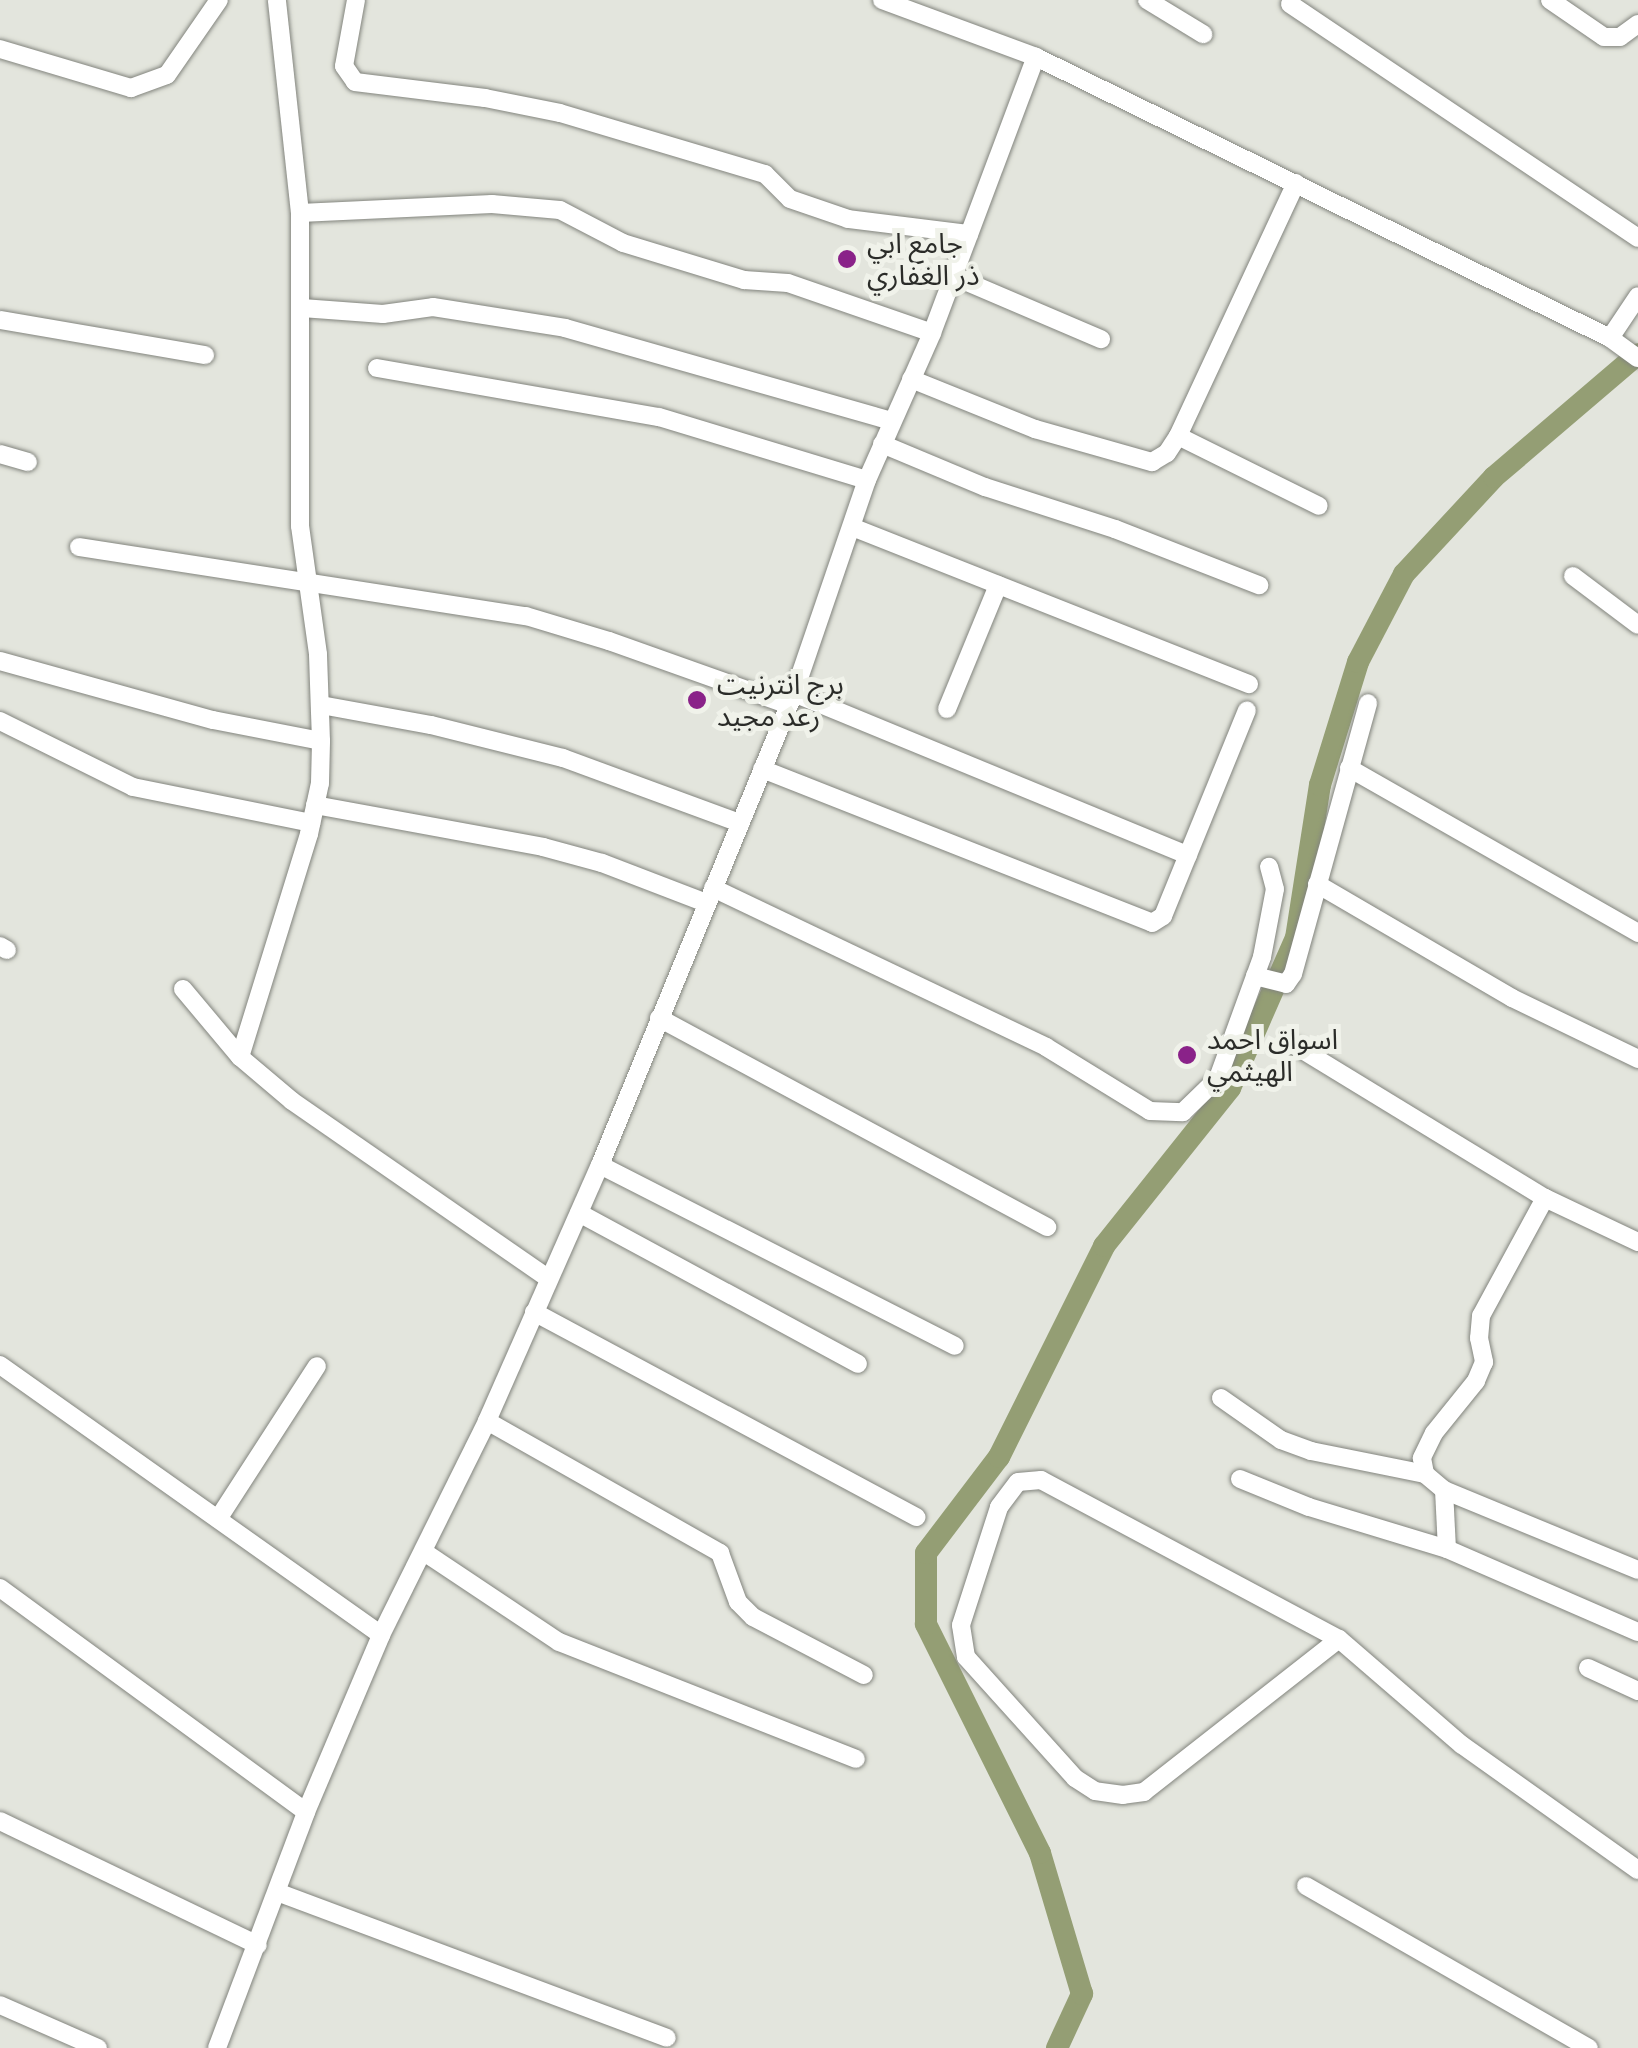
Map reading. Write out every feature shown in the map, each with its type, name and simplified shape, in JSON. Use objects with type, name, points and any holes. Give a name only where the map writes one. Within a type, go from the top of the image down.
[{"type":"street","points":[[0,50],[131,88],[167,74],[219,0]]},
{"type":"street","points":[[240,1057],[313,814],[322,741],[300,526],[300,213],[278,0]]},
{"type":"street","points":[[356,0],[344,66],[349,78],[361,84],[485,98],[560,113],[765,174],[790,198],[848,219],[970,234]]},
{"type":"street","points":[[882,0],[1036,56],[1610,338],[1638,358]]},
{"type":"street","points":[[1146,0],[1203,34]]},
{"type":"street","points":[[1550,0],[1604,37],[1620,37],[1638,24]]},
{"type":"street","points":[[1290,4],[1638,238]]},
{"type":"street","points":[[216,2048],[306,1812],[381,1636],[487,1421],[600,1166],[791,699],[867,480],[932,333],[1036,56]]},
{"type":"street","points":[[911,379],[1116,455],[1152,462],[1167,453],[1178,436],[1296,183]]},
{"type":"street","points":[[300,213],[492,204],[560,210],[623,244],[744,280],[788,283],[932,333]]},
{"type":"street","points":[[954,276],[1102,339]]},
{"type":"street","points":[[1610,338],[1638,296]]},
{"type":"street","points":[[302,308],[383,314],[446,308],[565,328],[892,421]]},
{"type":"street","points":[[0,320],[205,355]]},
{"type":"street","points":[[377,368],[659,418],[867,480]]},
{"type":"street","points":[[1178,436],[1319,506]]},
{"type":"street","points":[[882,444],[986,488],[1116,529],[1259,585]]},
{"type":"street","points":[[0,454],[28,462]]},
{"type":"street","points":[[852,528],[1249,684]]},
{"type":"street","points":[[80,547],[486,608],[552,623],[791,699],[1188,855]]},
{"type":"street","points":[[1572,576],[1638,626]]},
{"type":"street","points":[[947,708],[998,585]]},
{"type":"street","points":[[0,660],[213,720],[322,741]]},
{"type":"street","points":[[1254,976],[1286,984],[1293,974],[1368,703]]},
{"type":"street","points":[[320,705],[430,725],[564,758],[740,823]]},
{"type":"street","points":[[762,769],[1152,922],[1163,916],[1248,710]]},
{"type":"street","points":[[0,721],[133,787],[544,848],[710,896],[1046,1047],[1150,1111],[1183,1112],[1218,1078],[1254,976],[1275,890],[1269,867]]},
{"type":"street","points":[[1350,768],[1638,933]]},
{"type":"street","points":[[1317,884],[1512,998],[1638,1059]]},
{"type":"street","points":[[183,988],[240,1057],[292,1102],[548,1278]]},
{"type":"street","points":[[659,1018],[1046,1227]]},
{"type":"street","points":[[1296,1046],[1545,1198],[1638,1242]]},
{"type":"street","points":[[600,1166],[955,1346]]},
{"type":"street","points":[[1425,1474],[1422,1458],[1434,1433],[1476,1381],[1484,1362],[1479,1338],[1482,1316],[1545,1198]]},
{"type":"street","points":[[579,1214],[858,1364]]},
{"type":"street","points":[[534,1312],[916,1516]]},
{"type":"street","points":[[0,1365],[381,1636]]},
{"type":"street","points":[[218,1520],[316,1366]]},
{"type":"street","points":[[1221,1398],[1281,1440],[1311,1451],[1425,1474],[1444,1490],[1638,1570]]},
{"type":"street","points":[[487,1421],[720,1554],[738,1602],[753,1616],[864,1676]]},
{"type":"street","points":[[1240,1478],[1309,1507],[1447,1550],[1638,1632]]},
{"type":"street","points":[[1340,1639],[1144,1792],[1123,1795],[1095,1791],[1074,1778],[966,1657],[961,1625],[999,1507],[1018,1482],[1041,1480],[1340,1639],[1462,1745],[1638,1870]]},
{"type":"street","points":[[1444,1490],[1447,1550]]},
{"type":"street","points":[[424,1552],[558,1642],[856,1759]]},
{"type":"street","points":[[0,1588],[306,1812]]},
{"type":"street","points":[[1588,1668],[1638,1691]]},
{"type":"street","points":[[0,1822],[258,1944]]},
{"type":"street","points":[[1306,1886],[1589,2048]]},
{"type":"street","points":[[278,1892],[667,2038]]},
{"type":"street","points":[[0,2006],[98,2048]]},
{"type":"waterway","points":[[1057,2048],[1082,1994],[1040,1853],[926,1624],[926,1553],[999,1457],[1104,1246],[1230,1088],[1296,938],[1320,785],[1358,662],[1404,574],[1494,477],[1638,354]]},
{"type":"place","name":"جامع ابي ذر الغفاري","points":[[847,259]]},
{"type":"place","name":"برج انترنيت رعد مجيد","points":[[697,700]]},
{"type":"place","name":"اسواق احمد الهيثمي","points":[[1187,1055]]}]
